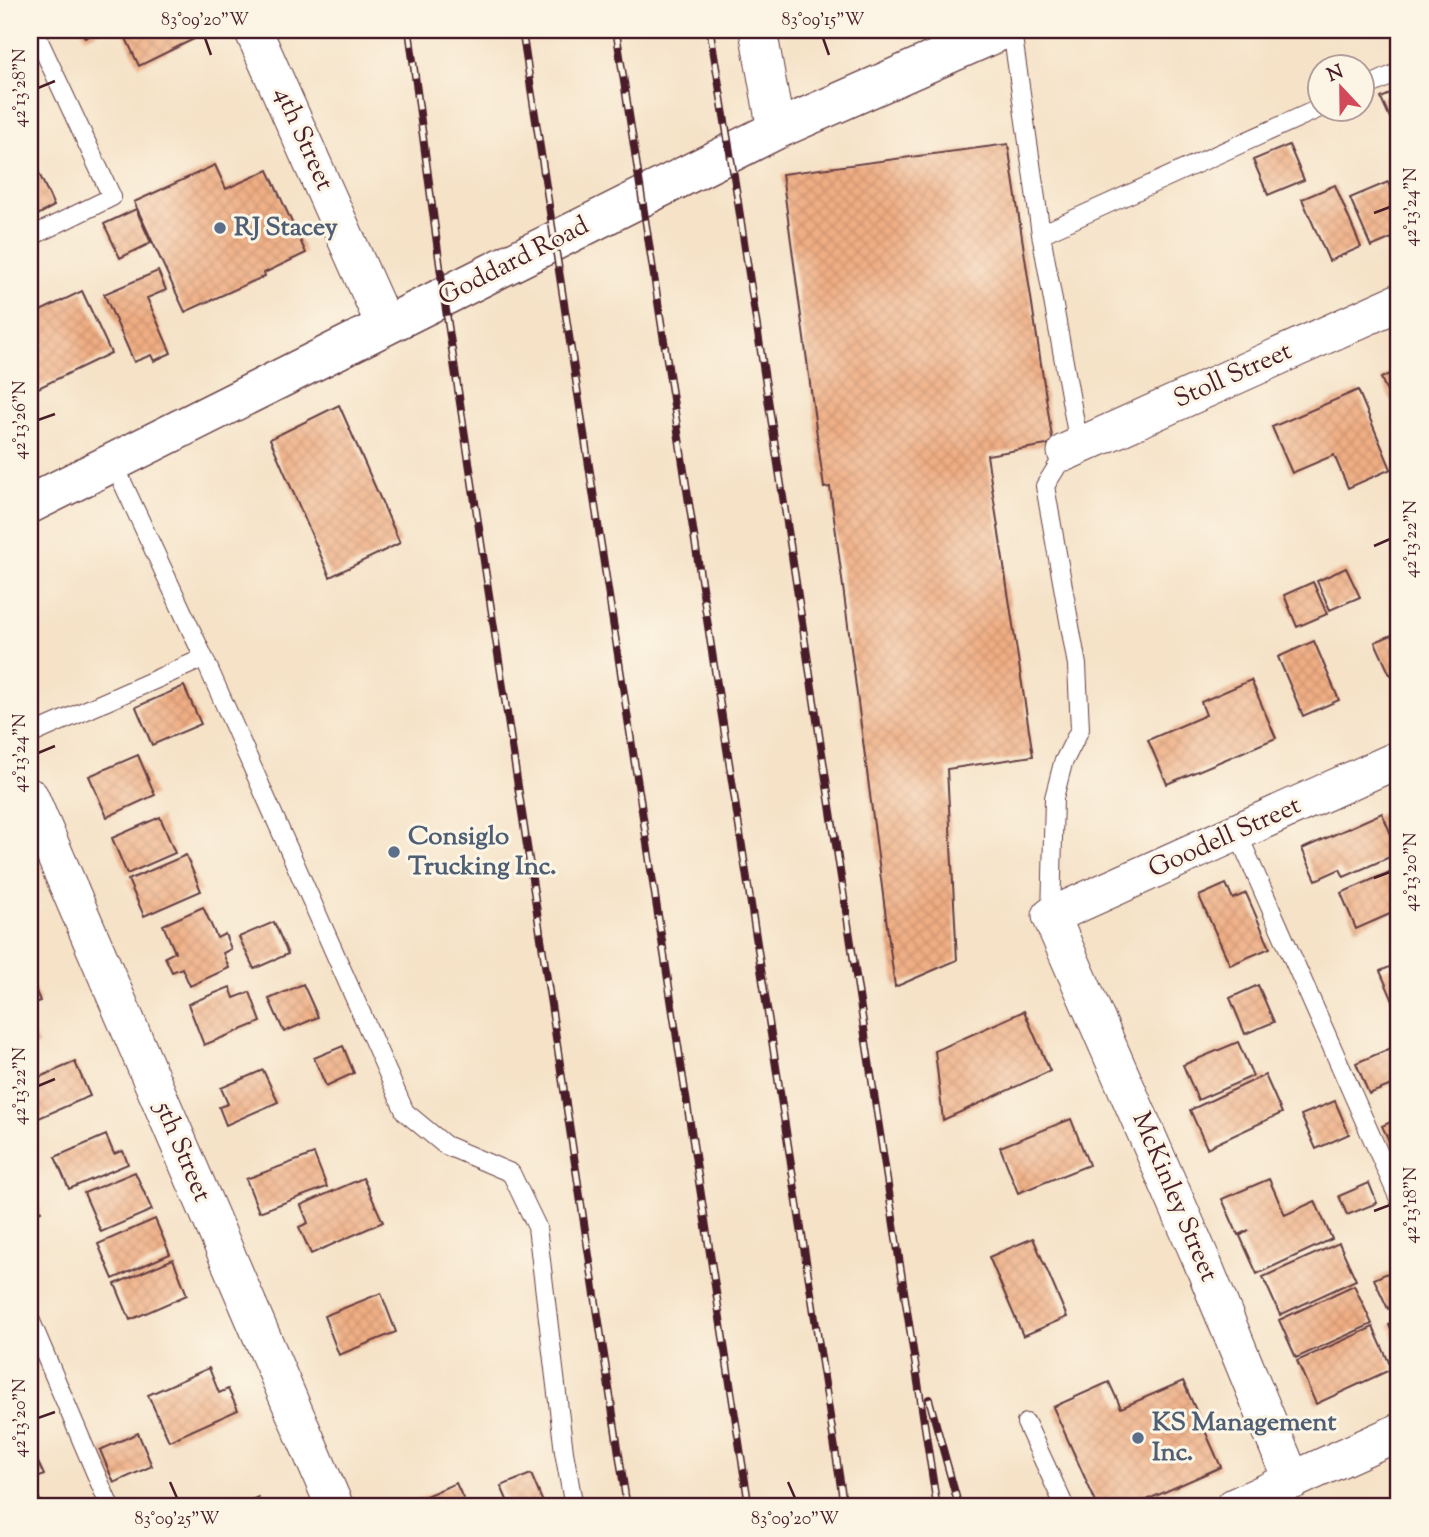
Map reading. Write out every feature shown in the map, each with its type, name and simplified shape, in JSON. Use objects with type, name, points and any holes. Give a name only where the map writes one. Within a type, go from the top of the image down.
[{"type":"street","name":"4th Street","points":[[253,30],[385,326]]},
{"type":"street","points":[[758,30],[776,130]]},
{"type":"street","name":"Goddard Road","points":[[30,503],[776,130],[1003,30]]},
{"type":"street","name":"Stoll Street","points":[[1073,449],[1399,302]]},
{"type":"street","name":"Goodell Street","points":[[1051,916],[1399,759]]},
{"type":"street","name":"5th Street","points":[[30,797],[335,1507]]},
{"type":"street","name":"McKinley Street","points":[[1051,916],[1201,1259],[1292,1480]]},
{"type":"street","points":[[1234,1507],[1399,1432]]},
{"type":"lane","points":[[30,237],[112,197],[34,30]]},
{"type":"lane","points":[[1012,30],[1073,449],[1045,486],[1077,666],[1080,729],[1063,763],[1054,798],[1051,916]]},
{"type":"lane","points":[[1376,83],[1399,72]]},
{"type":"lane","points":[[1041,234],[1306,115]]},
{"type":"lane","points":[[113,462],[204,658],[405,1112],[444,1145],[511,1174],[537,1227],[564,1452],[574,1507]]},
{"type":"lane","points":[[30,735],[204,658]]},
{"type":"lane","points":[[1237,832],[1399,1199]]},
{"type":"lane","points":[[30,1319],[110,1507]]},
{"type":"lane","points":[[1026,1423],[1065,1507]]},
{"type":"building","points":[[81,30],[102,30],[85,38]]},
{"type":"building","points":[[204,30],[206,33],[139,66],[123,32]]},
{"type":"building","points":[[1399,90],[1399,130],[1396,131],[1381,98]]},
{"type":"building","points":[[1008,144],[1053,444],[987,455],[1033,756],[947,769],[957,960],[895,987],[830,487],[824,488],[782,174]]},
{"type":"building","points":[[1289,145],[1304,180],[1268,195],[1253,160]]},
{"type":"building","points":[[32,158],[54,206],[30,219],[30,160]]},
{"type":"building","name":"RJ Stacey","points":[[215,165],[226,189],[268,170],[306,253],[264,273],[265,276],[185,312],[134,202]]},
{"type":"building","points":[[1388,182],[1399,209],[1399,235],[1371,247],[1350,198]]},
{"type":"building","points":[[1335,185],[1361,247],[1329,261],[1302,199]]},
{"type":"building","points":[[136,209],[151,243],[120,258],[104,224]]},
{"type":"building","points":[[158,271],[166,290],[147,298],[171,353],[154,361],[151,355],[134,362],[104,294]]},
{"type":"building","points":[[82,291],[111,353],[30,392],[30,316]]},
{"type":"building","points":[[1399,370],[1399,420],[1381,378]]},
{"type":"building","points":[[1358,390],[1391,469],[1348,488],[1334,455],[1292,473],[1272,427]]},
{"type":"building","points":[[339,405],[400,543],[330,577],[270,439]]},
{"type":"building","points":[[1346,568],[1360,597],[1330,610],[1317,581]]},
{"type":"building","points":[[1313,582],[1327,614],[1297,627],[1284,595]]},
{"type":"building","points":[[1399,632],[1399,671],[1390,675],[1375,642]]},
{"type":"building","points":[[1314,641],[1339,700],[1303,716],[1278,657]]},
{"type":"building","points":[[1251,680],[1276,738],[1167,784],[1148,740],[1206,715],[1201,702]]},
{"type":"building","points":[[184,686],[201,724],[152,745],[136,707]]},
{"type":"building","points":[[138,755],[155,795],[107,817],[89,776]]},
{"type":"building","points":[[1382,813],[1399,853],[1344,877],[1340,869],[1316,880],[1302,849]]},
{"type":"building","points":[[160,817],[175,853],[127,874],[112,838]]},
{"type":"building","points":[[186,855],[201,891],[144,916],[128,880]]},
{"type":"building","points":[[1399,868],[1399,910],[1356,929],[1341,893]]},
{"type":"building","points":[[1226,884],[1233,899],[1246,893],[1270,948],[1230,965],[1199,896]]},
{"type":"building","points":[[203,907],[217,938],[225,934],[231,949],[223,953],[229,968],[190,986],[182,968],[172,972],[165,957],[175,952],[163,925]]},
{"type":"building","points":[[274,922],[288,954],[254,969],[239,937]]},
{"type":"building","points":[[1399,963],[1399,1006],[1396,1008],[1380,971]]},
{"type":"building","points":[[30,977],[40,1001],[30,1005]]},
{"type":"building","points":[[303,984],[318,1017],[284,1032],[269,999]]},
{"type":"building","points":[[1258,985],[1274,1022],[1245,1034],[1230,998]]},
{"type":"building","points":[[230,987],[234,998],[250,992],[261,1022],[204,1045],[188,1004]]},
{"type":"building","points":[[1024,1011],[1050,1071],[943,1120],[935,1051]]},
{"type":"building","points":[[30,1026],[38,1045],[30,1048]]},
{"type":"building","points":[[1238,1042],[1253,1076],[1198,1100],[1183,1065]]},
{"type":"building","points":[[343,1046],[354,1073],[326,1086],[314,1058]]},
{"type":"building","points":[[1391,1048],[1399,1068],[1399,1082],[1369,1094],[1356,1063]]},
{"type":"building","points":[[75,1062],[90,1096],[32,1121],[30,1081]]},
{"type":"building","points":[[263,1070],[278,1102],[226,1125],[219,1107],[228,1104],[221,1088]]},
{"type":"building","points":[[1265,1075],[1282,1113],[1207,1148],[1190,1110]]},
{"type":"building","points":[[1335,1101],[1349,1134],[1316,1149],[1301,1115]]},
{"type":"building","points":[[1399,1118],[1399,1144],[1392,1147],[1382,1126]]},
{"type":"building","points":[[1071,1119],[1089,1165],[1018,1193],[1000,1147]]},
{"type":"building","points":[[106,1135],[114,1154],[123,1151],[128,1164],[69,1189],[55,1157]]},
{"type":"building","points":[[314,1154],[327,1187],[259,1212],[246,1179]]},
{"type":"building","points":[[135,1172],[152,1210],[101,1232],[84,1193]]},
{"type":"building","points":[[363,1178],[383,1222],[311,1254],[299,1227],[308,1223],[301,1205]]},
{"type":"building","points":[[1269,1179],[1285,1215],[1315,1201],[1332,1239],[1257,1274],[1240,1236],[1249,1230],[1238,1235],[1222,1199]]},
{"type":"building","points":[[1369,1183],[1377,1203],[1347,1215],[1339,1196]]},
{"type":"building","points":[[30,1186],[41,1211],[30,1216]]},
{"type":"building","points":[[155,1219],[170,1254],[113,1279],[98,1244]]},
{"type":"building","points":[[1033,1238],[1067,1317],[1023,1336],[989,1257]]},
{"type":"building","points":[[1339,1243],[1356,1280],[1280,1315],[1263,1277]]},
{"type":"building","points":[[173,1259],[187,1295],[130,1320],[115,1284]]},
{"type":"building","points":[[1399,1268],[1399,1304],[1388,1309],[1374,1279]]},
{"type":"building","points":[[1354,1285],[1372,1324],[1296,1358],[1279,1320]]},
{"type":"building","points":[[381,1293],[396,1332],[339,1355],[324,1316]]},
{"type":"building","points":[[1399,1320],[1399,1349],[1389,1325]]},
{"type":"building","points":[[1373,1327],[1392,1369],[1316,1404],[1297,1361]]},
{"type":"building","points":[[209,1368],[219,1393],[228,1389],[238,1410],[169,1441],[148,1395]]},
{"type":"building","name":"KS Management Inc.","points":[[1183,1381],[1221,1467],[1131,1507],[1098,1507],[1053,1407],[1109,1382],[1121,1408]]},
{"type":"building","points":[[138,1433],[152,1466],[114,1483],[100,1450]]},
{"type":"building","points":[[35,1456],[44,1475],[31,1481],[43,1507],[30,1507],[30,1458]]},
{"type":"building","points":[[531,1474],[544,1505],[510,1507],[501,1486]]},
{"type":"building","points":[[456,1483],[467,1507],[409,1507],[407,1504]]},
{"type":"building","points":[[258,1497],[262,1507],[235,1507]]},
{"type":"railway","points":[[409,30],[444,297],[627,1507]]},
{"type":"railway","points":[[522,30],[749,1507]]},
{"type":"railway","points":[[616,30],[844,1507]]},
{"type":"railway","points":[[710,30],[937,1507]]},
{"type":"railway","points":[[929,1399],[959,1507]]},
{"type":"place","name":"RJ Stacey","points":[[220,228]]},
{"type":"place","name":"Consiglo Trucking Inc.","points":[[394,852]]},
{"type":"place","name":"KS Management Inc.","points":[[1138,1438]]}]
